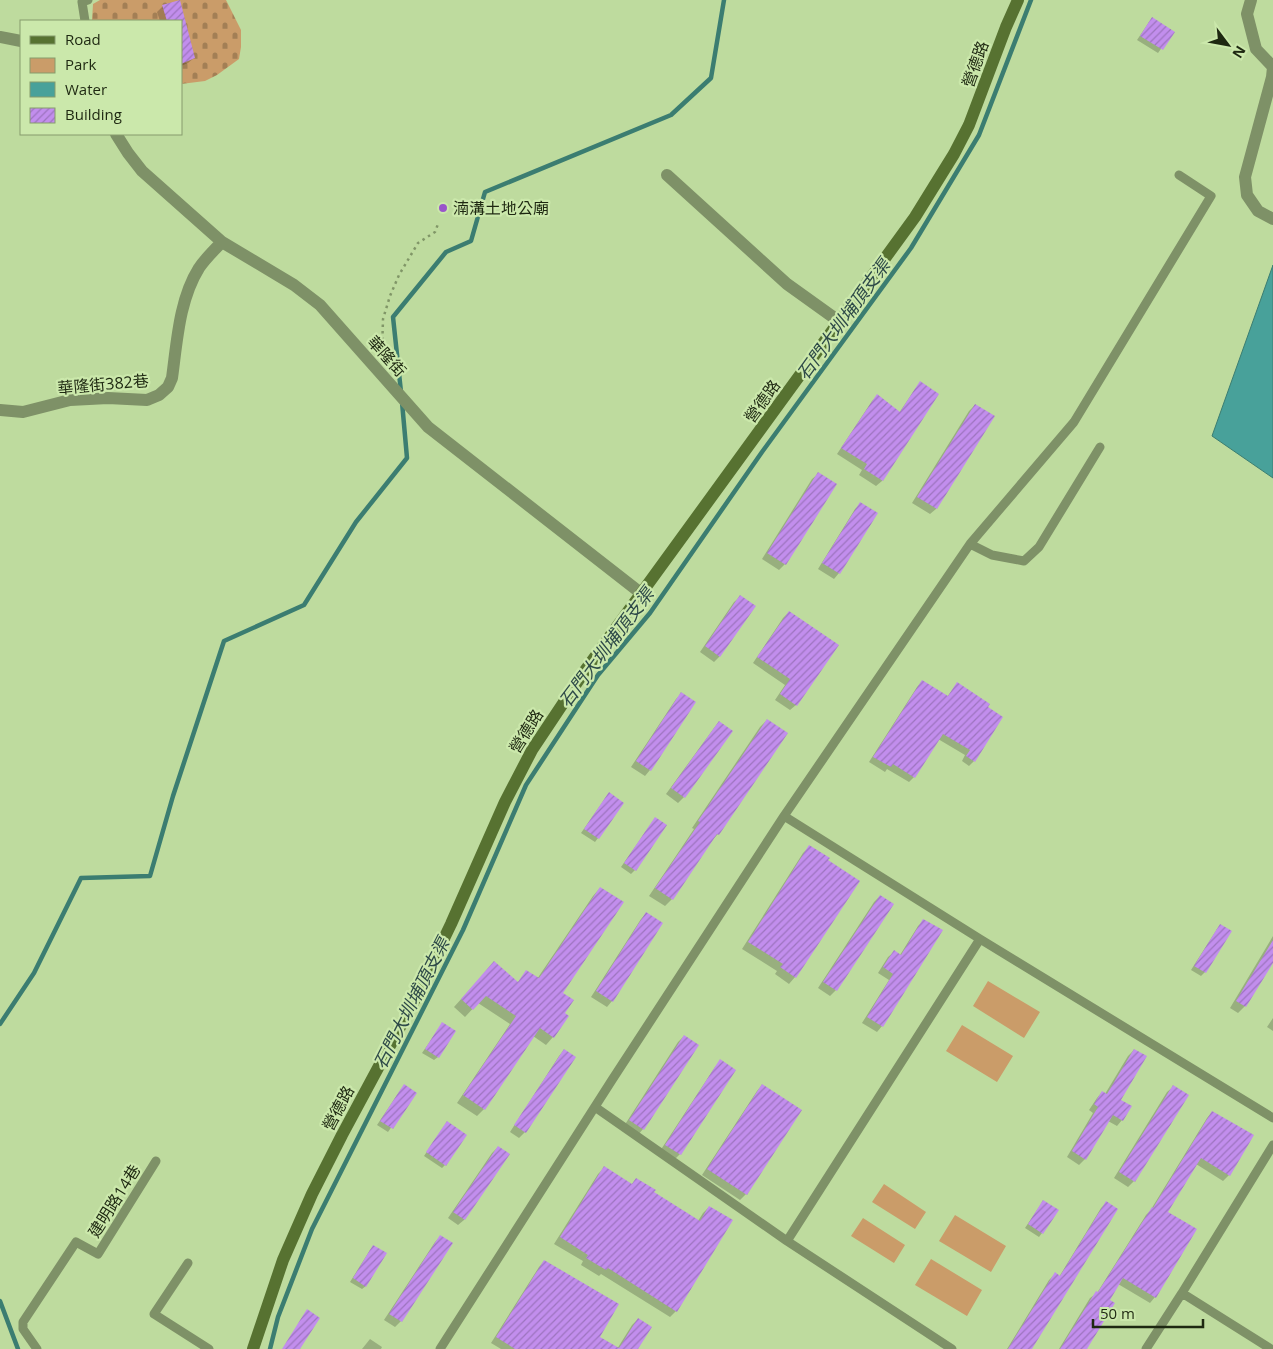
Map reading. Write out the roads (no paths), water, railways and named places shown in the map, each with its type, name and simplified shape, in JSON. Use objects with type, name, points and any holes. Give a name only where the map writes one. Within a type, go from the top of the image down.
[{"type":"street","name":"營德路","points":[[253,1349],[283,1260],[312,1194],[418,992],[451,924],[505,802],[532,750],[584,672],[915,218],[970,125],[1006,27],[1018,0]]},
{"type":"street","points":[[1251,0],[1247,14],[1256,49],[1273,67],[1245,177],[1247,195],[1258,211],[1273,218]]},
{"type":"street","points":[[0,37],[20,41]]},
{"type":"street","name":"華隆街","points":[[117,135],[142,171],[222,242],[294,285],[320,305],[428,427],[642,594]]},
{"type":"street","points":[[667,174],[787,284],[840,322]]},
{"type":"street","name":"華隆街382巷","points":[[0,410],[22,412],[70,400],[108,398],[147,400],[159,395],[168,387],[172,378],[181,319],[189,285],[200,266],[222,242]]},
{"type":"lane","points":[[85,20],[82,2],[88,0]]},
{"type":"lane","points":[[440,1349],[784,816],[970,544],[1074,422],[1211,196],[1179,175]]},
{"type":"lane","points":[[970,544],[992,555],[1024,560],[1039,547],[1100,447]]},
{"type":"lane","points":[[784,816],[980,939],[1273,1118]]},
{"type":"lane","points":[[787,1241],[980,939]]},
{"type":"lane","points":[[595,1107],[787,1241],[952,1349]]},
{"type":"lane","points":[[1146,1349],[1273,1145]]},
{"type":"lane","name":"建明路14巷","points":[[37,1349],[23,1329],[23,1322],[76,1242],[98,1254],[156,1161]]},
{"type":"lane","points":[[188,1263],[154,1314],[210,1349]]},
{"type":"lane","points":[[1182,1293],[1271,1349]]},
{"type":"water","points":[[1273,265],[1273,478],[1212,436]]},
{"type":"waterway","name":"石門大圳埔頂支渠","points":[[401,392],[393,317],[446,252],[471,241],[485,192],[671,115],[711,78],[724,0]]},
{"type":"waterway","name":"石門大圳埔頂支渠","points":[[270,1349],[278,1317],[312,1229],[463,930],[526,785],[598,675],[650,613],[762,452],[911,248],[979,135],[1031,0]]},
{"type":"waterway","name":"石門大圳埔頂支渠","points":[[0,1024],[34,973],[81,878],[150,876],[173,796],[224,641],[304,605],[356,522],[407,458],[402,402]]},
{"type":"waterway","name":"石門大圳埔頂支渠","points":[[0,1301],[18,1349]]},
{"type":"place","name":"湳溝土地公廟","points":[[443,208]]}]
